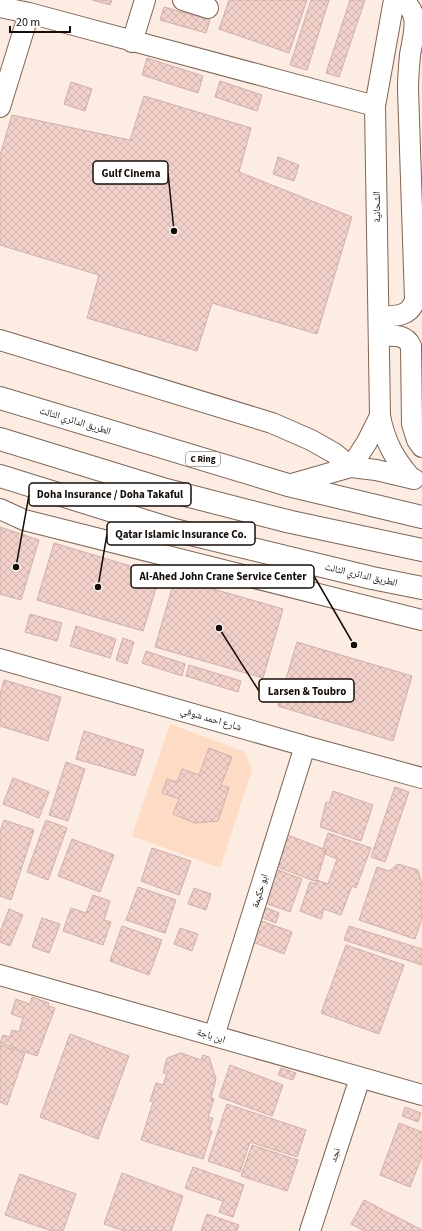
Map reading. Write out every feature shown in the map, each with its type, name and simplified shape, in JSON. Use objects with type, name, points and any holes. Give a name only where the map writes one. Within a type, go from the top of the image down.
[{"type":"highway","name":"الطريق الدائري الثالث","points":[[0,398],[288,485],[422,517]]},
{"type":"highway","points":[[0,439],[166,490],[291,522],[422,550]]},
{"type":"highway","name":"الطريق الدائري الثالث","points":[[0,476],[174,530],[372,578],[422,588]]},
{"type":"street","points":[[132,42],[144,0]]},
{"type":"street","points":[[183,0],[208,8]]},
{"type":"street","name":"الشحانية","points":[[394,0],[375,106],[380,416],[390,450],[400,465],[416,480]]},
{"type":"street","points":[[379,326],[409,310],[415,300],[408,89],[409,66],[415,21],[410,8],[402,0]]},
{"type":"street","points":[[0,7],[29,13],[132,42],[375,106]]},
{"type":"street","points":[[0,107],[29,13]]},
{"type":"street","points":[[379,326],[406,339],[411,346],[412,424],[415,436],[422,447]]},
{"type":"street","points":[[0,340],[272,423],[311,440],[334,453],[351,467]]},
{"type":"street","name":"الشحانية","points":[[351,467],[367,442],[380,416]]},
{"type":"street","points":[[288,485],[351,467],[376,470],[416,480]]},
{"type":"street","points":[[0,509],[32,522],[422,620]]},
{"type":"street","name":"شارع احمد شوقي","points":[[0,659],[422,778]]},
{"type":"street","name":"ابو حكيمة","points":[[214,1036],[305,746]]},
{"type":"street","name":"ابن باجة","points":[[0,975],[422,1096]]},
{"type":"street","name":"نجد","points":[[310,1231],[360,1078]]},
{"type":"shaded area","points":[[170,724],[245,752],[252,770],[220,868],[132,836]]},
{"type":"building","points":[[92,0],[112,0],[110,5]]},
{"type":"building","points":[[229,0],[307,0],[289,53],[219,29]]},
{"type":"building","points":[[311,0],[329,0],[307,70],[290,65]]},
{"type":"building","points":[[350,0],[365,0],[339,77],[326,73]]},
{"type":"building","points":[[164,7],[210,20],[206,33],[160,20]]},
{"type":"building","points":[[147,58],[203,76],[198,93],[142,75]]},
{"type":"building","points":[[220,81],[262,95],[257,111],[215,97]]},
{"type":"building","points":[[71,82],[92,89],[85,111],[64,104]]},
{"type":"building","points":[[144,96],[251,128],[239,172],[352,217],[317,334],[212,303],[197,351],[87,318],[99,275],[0,245],[0,155],[12,115],[130,140]]},
{"type":"building","points":[[278,157],[299,165],[294,181],[273,174]]},
{"type":"building","points":[[0,527],[39,540],[21,600],[0,594]]},
{"type":"building","points":[[54,543],[160,575],[143,631],[37,600]]},
{"type":"building","points":[[175,578],[283,609],[263,678],[155,647]]},
{"type":"building","points":[[30,614],[62,623],[57,641],[25,632]]},
{"type":"building","points":[[76,626],[116,639],[110,658],[70,646]]},
{"type":"building","points":[[123,638],[134,642],[127,664],[116,660]]},
{"type":"building","points":[[297,642],[412,676],[393,741],[278,706]]},
{"type":"building","points":[[146,651],[185,664],[182,676],[142,663]]},
{"type":"building","points":[[189,665],[241,681],[238,692],[186,676]]},
{"type":"building","points":[[4,680],[61,697],[48,741],[0,726],[0,694]]},
{"type":"building","points":[[84,731],[144,750],[135,776],[76,759]]},
{"type":"building","points":[[209,748],[232,757],[221,785],[229,788],[218,821],[195,823],[173,814],[179,799],[162,793],[167,779],[177,782],[182,769],[199,775]]},
{"type":"building","points":[[66,762],[85,769],[68,821],[49,815]]},
{"type":"building","points":[[13,778],[49,792],[39,818],[3,804]]},
{"type":"building","points":[[395,787],[409,792],[385,862],[371,857]]},
{"type":"building","points":[[333,791],[373,805],[361,841],[320,827],[326,802],[329,803]]},
{"type":"building","points":[[4,820],[34,830],[11,900],[0,896],[0,832]]},
{"type":"building","points":[[46,820],[67,828],[48,880],[27,872]]},
{"type":"building","points":[[283,833],[326,850],[317,880],[314,881],[272,865]]},
{"type":"building","points":[[328,833],[371,848],[356,888],[352,886],[341,915],[324,909],[321,919],[300,911],[310,882],[315,884],[317,880],[328,884],[337,859],[325,854],[327,850],[323,848]]},
{"type":"building","points":[[72,839],[114,855],[100,892],[58,876]]},
{"type":"building","points":[[152,848],[191,861],[179,895],[141,881]]},
{"type":"building","points":[[398,864],[418,870],[422,881],[422,918],[415,939],[359,920],[377,867],[389,871]]},
{"type":"building","points":[[273,868],[302,879],[290,912],[260,901]]},
{"type":"building","points":[[138,887],[176,900],[165,933],[126,920]]},
{"type":"building","points":[[194,888],[211,894],[206,910],[188,904]]},
{"type":"building","points":[[93,895],[110,901],[104,920],[111,922],[103,945],[63,931],[71,908],[86,913]]},
{"type":"building","points":[[259,905],[279,913],[276,923],[255,915]]},
{"type":"building","points":[[9,909],[23,915],[10,946],[0,942],[0,932]]},
{"type":"building","points":[[42,918],[60,924],[49,953],[32,947]]},
{"type":"building","points":[[256,919],[292,932],[284,954],[248,940]]},
{"type":"building","points":[[122,926],[162,940],[149,975],[110,961]]},
{"type":"building","points":[[349,926],[422,949],[422,965],[344,940]]},
{"type":"building","points":[[180,928],[198,934],[192,951],[174,944]]},
{"type":"building","points":[[346,945],[404,965],[379,1034],[321,1013]]},
{"type":"building","points":[[32,997],[49,1003],[48,1006],[55,1008],[37,1056],[0,1043],[3,1035],[10,1037],[12,1030],[19,1032],[23,1018],[11,1014],[16,999],[30,1004]]},
{"type":"building","points":[[70,1034],[129,1056],[98,1139],[40,1117]]},
{"type":"building","points":[[0,1045],[25,1053],[7,1105],[0,1102]]},
{"type":"building","points":[[181,1053],[201,1060],[203,1055],[209,1057],[216,1079],[211,1098],[214,1099],[208,1117],[213,1118],[209,1130],[212,1131],[203,1159],[141,1140],[153,1102],[150,1101],[156,1083],[163,1085],[167,1074],[163,1073],[167,1058]]},
{"type":"building","points":[[230,1065],[283,1085],[272,1116],[219,1097]]},
{"type":"building","points":[[281,1068],[296,1073],[293,1080],[278,1075]]},
{"type":"building","points":[[227,1104],[306,1130],[297,1157],[250,1142],[240,1172],[208,1161]]},
{"type":"building","points":[[405,1107],[421,1113],[418,1122],[402,1116]]},
{"type":"building","points":[[399,1123],[422,1132],[422,1156],[410,1187],[380,1175]]},
{"type":"building","points":[[252,1145],[298,1160],[287,1191],[241,1176]]},
{"type":"building","points":[[193,1167],[244,1185],[233,1217],[219,1212],[223,1201],[185,1188]]},
{"type":"building","points":[[122,1173],[183,1196],[171,1231],[125,1231],[104,1224]]},
{"type":"building","points":[[20,1174],[76,1194],[63,1231],[52,1231],[5,1215]]},
{"type":"building","points":[[364,1200],[422,1231],[364,1231],[351,1224]]},
{"type":"building","points":[[207,1214],[239,1225],[237,1231],[201,1231]]},
{"type":"place","name":"Gulf Cinema","points":[[174,231]]},
{"type":"place","name":"Doha Insurance / Doha Takaful","points":[[16,567]]},
{"type":"place","name":"Qatar Islamic Insurance Co.","points":[[98,587]]},
{"type":"place","name":"Larsen & Toubro","points":[[219,628]]},
{"type":"place","name":"Al-Ahed John Crane Service Center","points":[[354,645]]}]
